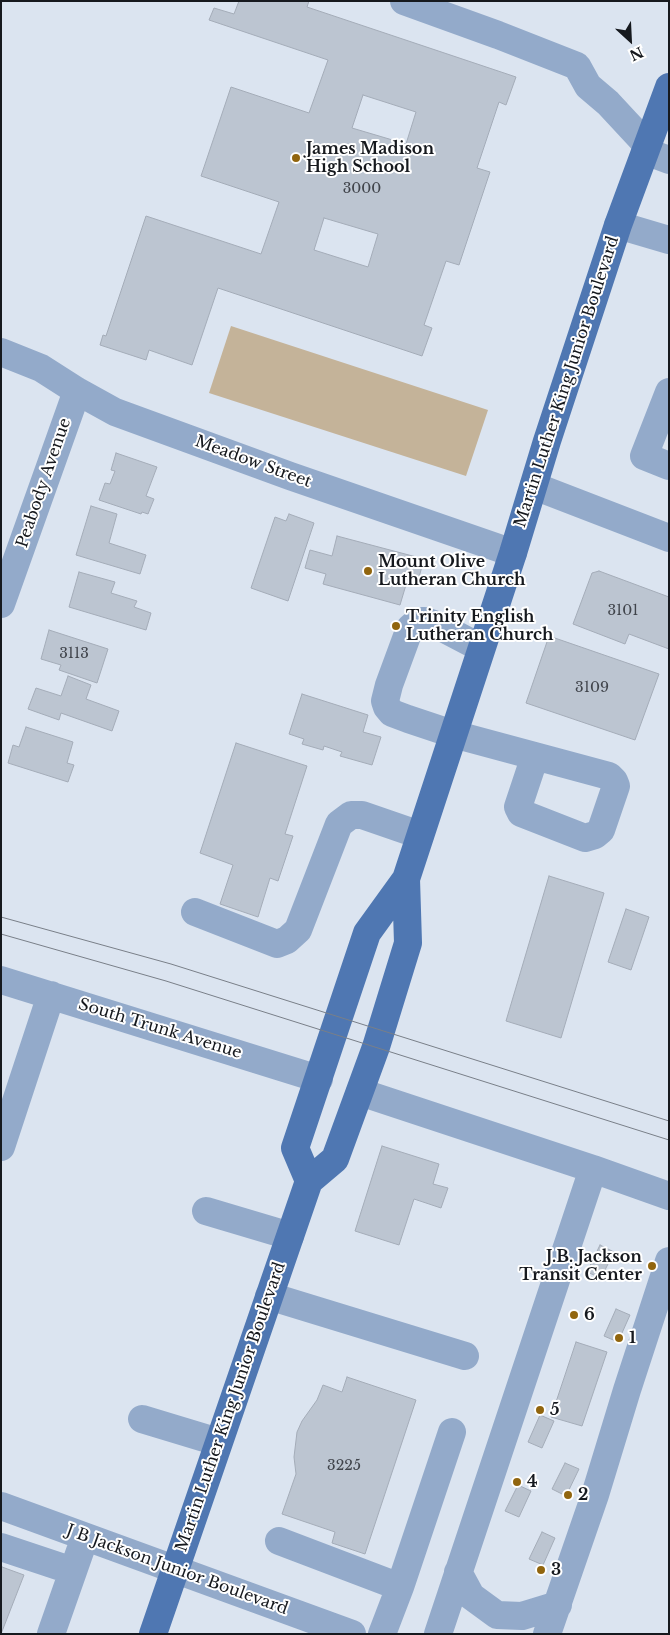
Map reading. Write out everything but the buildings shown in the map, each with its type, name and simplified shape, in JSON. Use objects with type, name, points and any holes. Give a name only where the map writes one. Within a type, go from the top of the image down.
[{"type":"main road","name":"Martin Luther King Junior Boulevard","points":[[308,1181],[296,1148],[367,933],[406,879],[618,225],[654,152],[669,87]]},
{"type":"main road","name":"Martin Luther King Junior Boulevard","points":[[153,1634],[308,1181],[335,1160],[376,1047],[408,943],[406,879]]},
{"type":"street","points":[[404,1],[577,66],[588,86],[608,103],[654,152]]},
{"type":"street","points":[[618,225],[669,240]]},
{"type":"street","name":"Meadow Street","points":[[1,352],[41,368],[115,412],[290,476],[513,553]]},
{"type":"street","name":"Peabody Avenue","points":[[1,604],[77,391]]},
{"type":"street","points":[[669,392],[644,456],[669,466]]},
{"type":"street","points":[[534,486],[669,538]]},
{"type":"street","points":[[481,648],[440,626],[426,621],[418,621],[410,628],[389,685],[385,701],[387,707],[392,713],[453,734],[535,756]]},
{"type":"street","points":[[195,912],[277,944],[287,940],[298,930],[339,824],[351,815],[362,815],[420,835]]},
{"type":"street","name":"South Trunk Avenue","points":[[1,980],[319,1079]]},
{"type":"street","points":[[1,1148],[7,1106],[51,995]]},
{"type":"street","points":[[360,1092],[669,1196]]},
{"type":"street","points":[[438,1634],[593,1169]]},
{"type":"street","points":[[206,1211],[290,1236]]},
{"type":"street","points":[[547,1634],[595,1495],[669,1260]]},
{"type":"street","points":[[269,1296],[465,1356]]},
{"type":"street","points":[[142,1419],[218,1442]]},
{"type":"street","points":[[382,1634],[400,1587],[452,1432]]},
{"type":"street","name":"J B Jackson Junior Boulevard","points":[[1,1506],[352,1634]]},
{"type":"street","points":[[51,1634],[84,1537]]},
{"type":"street","points":[[279,1541],[400,1587]]},
{"type":"street","points":[[1,1547],[73,1571]]},
{"type":"street","points":[[458,1572],[471,1596],[497,1615],[522,1616],[558,1605]]},
{"type":"shaded area","points":[[231,326],[488,410],[466,476],[209,393]]},
{"type":"tram line","points":[[1,917],[171,964],[669,1121]]},
{"type":"tram line","points":[[1,934],[166,981],[669,1140]]},
{"type":"place","name":"James Madison High School","points":[[296,158]]},
{"type":"place","name":"Mount Olive Lutheran Church","points":[[368,571]]},
{"type":"place","name":"Trinity English Lutheran Church","points":[[396,626]]},
{"type":"place","name":"J.B. Jackson Transit Center","points":[[652,1266]]},
{"type":"place","name":"6","points":[[574,1315]]},
{"type":"place","name":"1","points":[[619,1338]]},
{"type":"place","name":"5","points":[[540,1410]]},
{"type":"place","name":"4","points":[[517,1482]]},
{"type":"place","name":"2","points":[[568,1495]]},
{"type":"place","name":"3","points":[[541,1570]]}]
